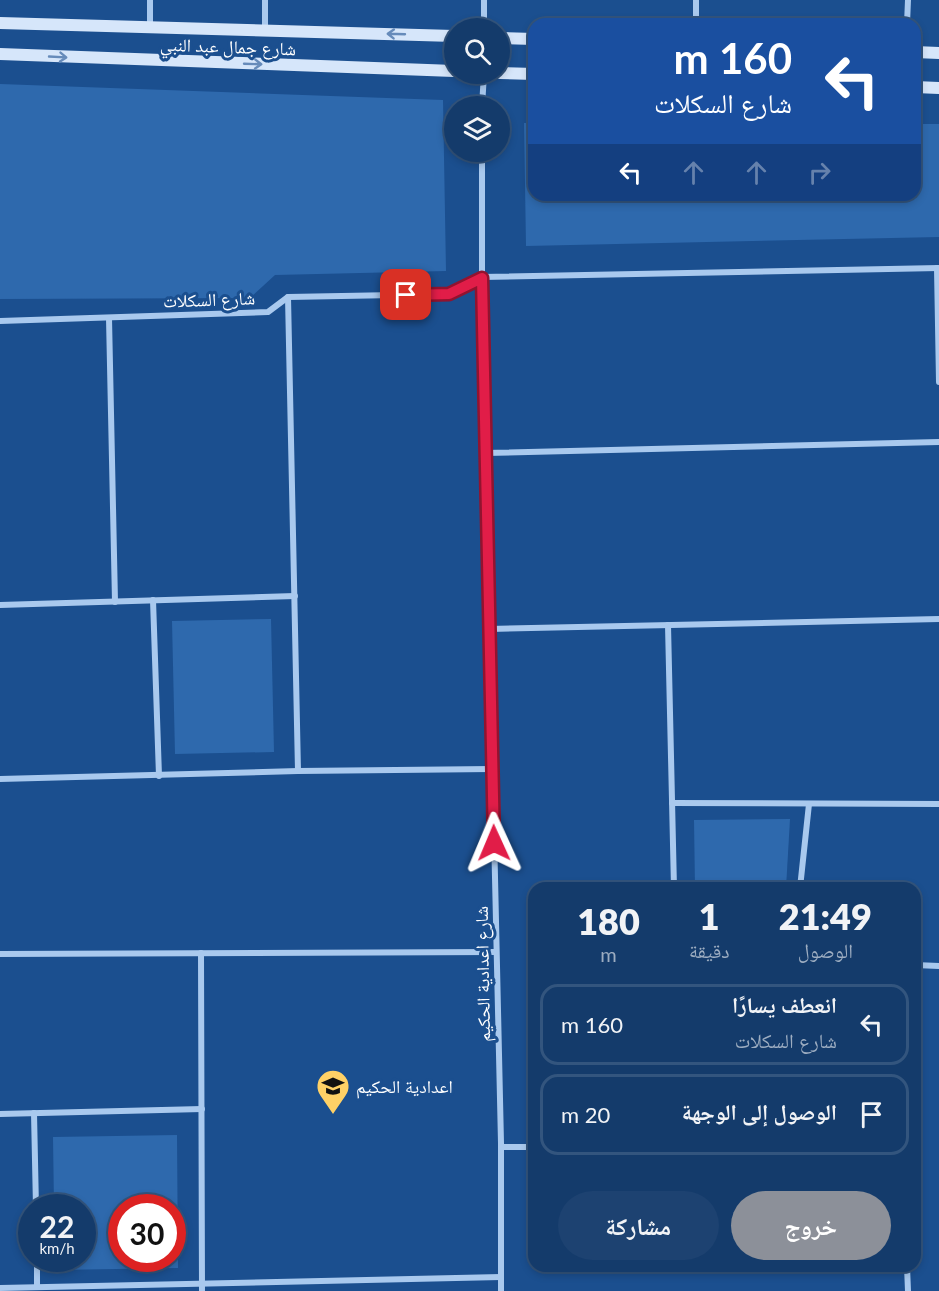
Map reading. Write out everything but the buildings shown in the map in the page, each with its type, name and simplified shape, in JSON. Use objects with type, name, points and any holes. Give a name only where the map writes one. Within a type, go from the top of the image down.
[{"type":"street","points":[[150,0],[150,27]]},
{"type":"street","points":[[265,0],[265,30]]},
{"type":"street","points":[[483,18],[484,0]]},
{"type":"street","points":[[696,0],[696,18]]},
{"type":"street","points":[[907,18],[908,0]]},
{"type":"street","name":"شارع جمال عبد النبي","points":[[0,23],[444,36]]},
{"type":"street","points":[[510,38],[528,39]]},
{"type":"street","points":[[921,52],[939,53]]},
{"type":"street","name":"شارع جمال عبد النبي","points":[[0,54],[444,71]]},
{"type":"street","points":[[510,73],[528,74]]},
{"type":"street","points":[[921,87],[939,88]]},
{"type":"street","name":"شارع اعدادية الحكيم","points":[[482,162],[485,453],[501,1147],[501,1291]]},
{"type":"street","points":[[298,771],[288,297],[449,294],[482,278],[938,268],[939,382]]},
{"type":"street","name":"شارع السكلات","points":[[0,321],[268,312],[288,297]]},
{"type":"street","points":[[109,318],[115,602]]},
{"type":"street","points":[[485,453],[939,442]]},
{"type":"street","points":[[0,605],[295,596]]},
{"type":"street","points":[[153,600],[159,776]]},
{"type":"street","points":[[489,629],[939,619]]},
{"type":"street","points":[[668,625],[674,882]]},
{"type":"street","points":[[0,779],[298,771],[492,769]]},
{"type":"street","points":[[672,803],[939,804]]},
{"type":"street","points":[[801,882],[808,804]]},
{"type":"street","points":[[0,954],[496,952]]},
{"type":"street","points":[[201,953],[202,1288]]},
{"type":"street","points":[[921,965],[939,966]]},
{"type":"street","points":[[0,1114],[202,1109]]},
{"type":"street","points":[[34,1113],[36,1194]]},
{"type":"street","points":[[501,1147],[528,1147]]},
{"type":"street","points":[[37,1272],[38,1287]]},
{"type":"street","points":[[907,1272],[908,1291]]},
{"type":"street","points":[[0,1288],[202,1288],[501,1277]]},
{"type":"shaded area","points":[[0,84],[443,100],[446,271],[275,275],[250,298],[0,299]]},
{"type":"shaded area","points":[[524,123],[528,123],[528,201],[921,201],[921,124],[939,124],[939,237],[526,246]]},
{"type":"shaded area","points":[[271,619],[274,752],[175,754],[172,621]]},
{"type":"shaded area","points":[[790,819],[786,882],[695,882],[694,820]]},
{"type":"shaded area","points":[[177,1135],[177,1194],[108,1194],[108,1269],[96,1269],[96,1194],[54,1194],[53,1137]]},
{"type":"place","name":"اعدادية الحكيم","points":[[333,1115]]},
{"type":"route","points":[[406,295],[449,294],[482,278],[494,843]]}]
